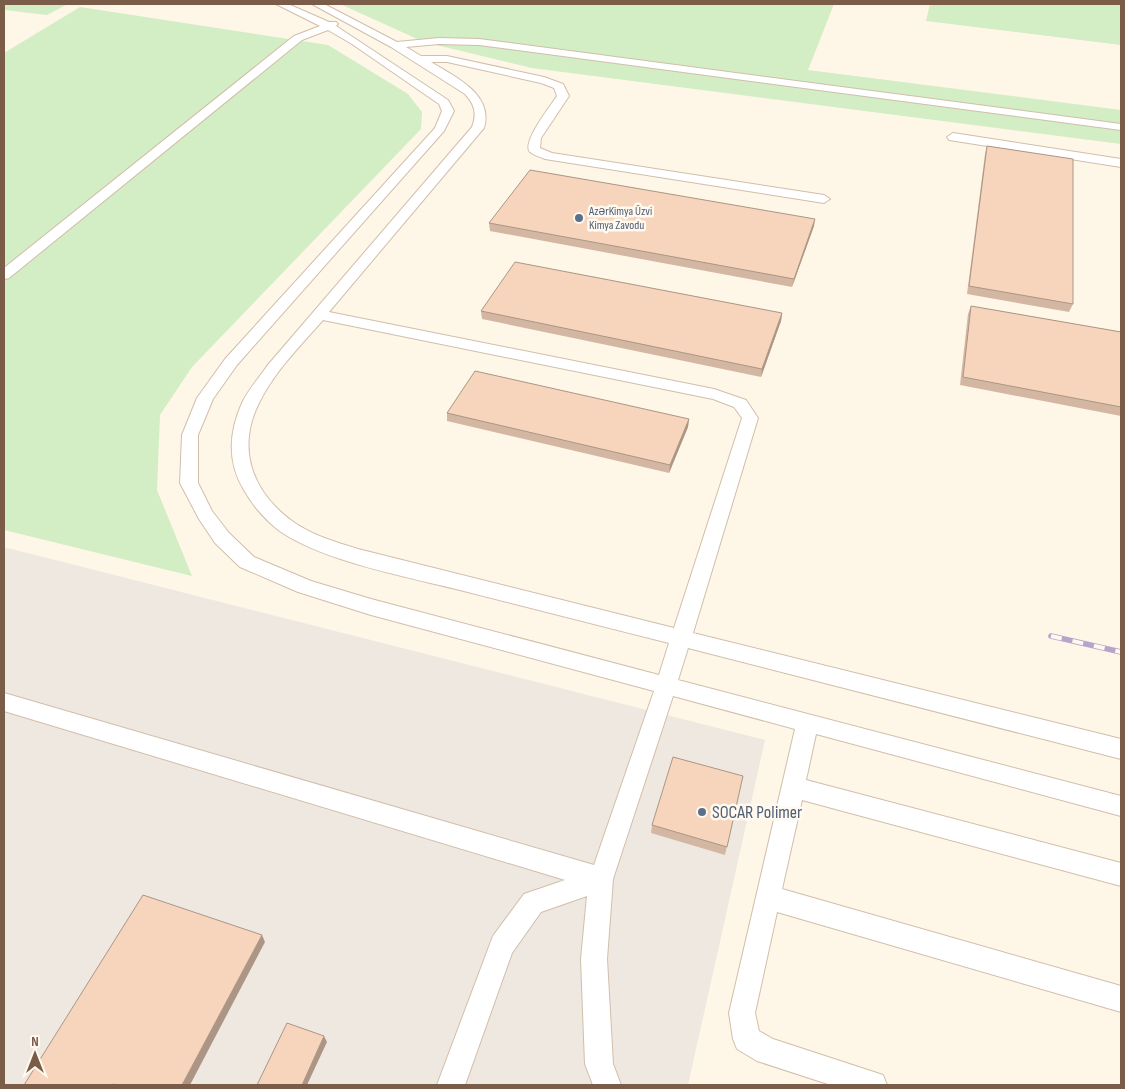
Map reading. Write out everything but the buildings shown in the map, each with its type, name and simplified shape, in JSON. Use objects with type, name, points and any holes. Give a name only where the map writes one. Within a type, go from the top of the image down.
[{"type":"lane","points":[[281,4],[327,25],[425,88],[444,102],[448,111],[440,129],[231,362],[205,398],[190,435],[189,483],[205,514],[222,538],[247,562],[297,584],[371,607],[1121,806]]},
{"type":"lane","points":[[317,4],[351,19],[420,59],[469,92],[478,101],[482,111],[478,128],[269,376],[251,403],[241,433],[241,465],[253,490],[267,511],[293,531],[338,550],[398,568],[1121,749]]},
{"type":"lane","points":[[4,275],[298,38],[327,25],[351,19]]},
{"type":"lane","points":[[397,45],[439,41],[479,42],[1121,127]]},
{"type":"lane","points":[[420,59],[447,59],[535,78],[559,86],[563,96],[535,138],[534,150],[549,156],[824,199]]},
{"type":"lane","points":[[953,137],[1121,163]]},
{"type":"lane","points":[[322,315],[714,394],[736,400],[746,407],[750,418],[666,686],[600,879],[594,959],[599,1064],[607,1085]]},
{"type":"lane","points":[[4,702],[600,879]]},
{"type":"lane","points":[[807,724],[742,1013],[748,1039],[767,1051],[873,1085]]},
{"type":"lane","points":[[792,787],[1121,875]]},
{"type":"lane","points":[[451,1085],[502,945],[532,903],[600,879]]},
{"type":"lane","points":[[768,897],[1121,1000]]},
{"type":"shaded area","name":"SOCAR Polimer","points":[[4,547],[765,740],[688,1085],[4,1085]]},
{"type":"green space","points":[[4,4],[68,4],[47,15],[4,10]]},
{"type":"green space","points":[[340,4],[834,4],[808,70],[1121,110],[1121,144],[532,68],[424,42]]},
{"type":"green space","points":[[930,4],[1121,4],[1121,45],[926,21]]},
{"type":"green space","points":[[80,7],[328,45],[408,94],[422,112],[421,129],[192,367],[160,415],[157,490],[192,576],[4,530],[4,53]]},
{"type":"railway","points":[[1051,636],[1121,652]]},
{"type":"place","name":"AzərKimya Üzvi Kimya Zavodu","points":[[579,218]]},
{"type":"place","name":"SOCAR Polimer","points":[[702,812]]}]
